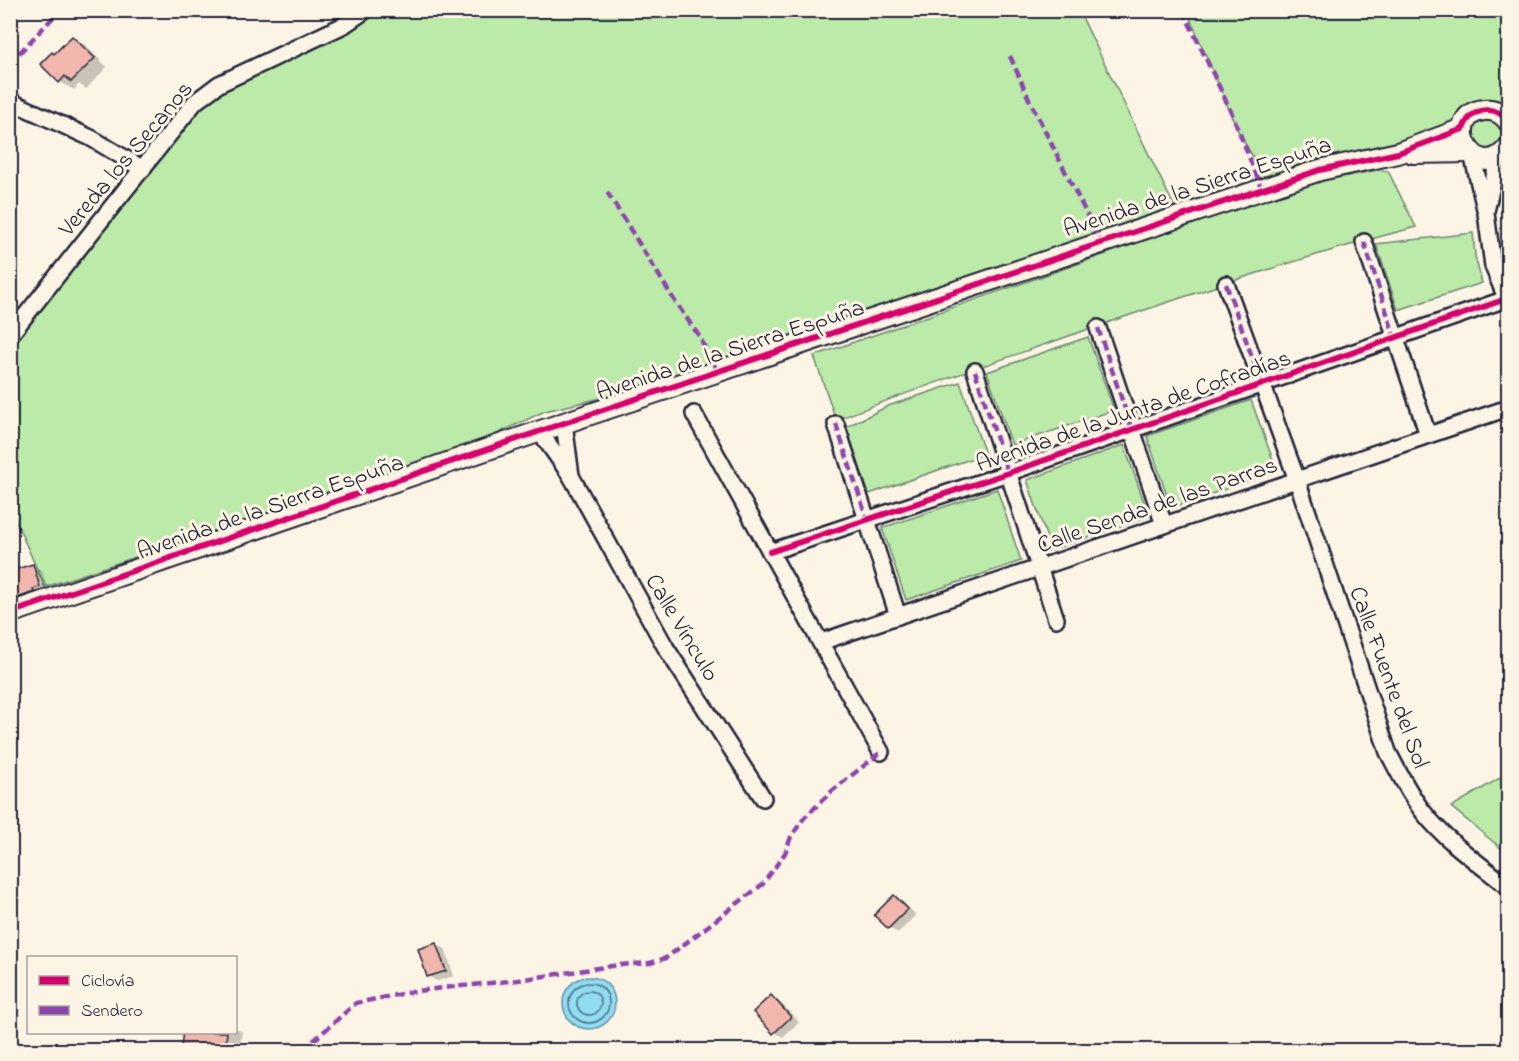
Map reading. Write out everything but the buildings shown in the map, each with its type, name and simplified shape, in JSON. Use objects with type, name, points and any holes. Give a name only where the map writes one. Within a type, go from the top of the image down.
[{"type":"main road","points":[[1471,153],[1463,137],[1463,129],[1472,115],[1488,109],[1504,115],[1509,121]]},
{"type":"main road","name":"Avenida de la Sierra Espuña","points":[[10,613],[564,423],[1320,170],[1398,153],[1463,129]]},
{"type":"main road","name":"Avenida de la Sierra Espuña","points":[[1398,153],[1471,153],[1485,159],[1505,153]]},
{"type":"main road","name":"Avenida de la Sierra Espuña","points":[[540,432],[538,426],[544,418],[565,411],[638,398]]},
{"type":"street","name":"Vereda los Secanos","points":[[10,335],[195,102],[219,84],[312,40],[366,10]]},
{"type":"street","points":[[10,101],[91,138],[143,169]]},
{"type":"street","points":[[1471,153],[1486,213],[1493,266],[1508,301]]},
{"type":"street","points":[[1486,213],[1505,153]]},
{"type":"street","points":[[1364,242],[1428,435]]},
{"type":"street","name":"Calle Fuente del Sol","points":[[1226,284],[1297,480],[1388,752],[1406,787],[1425,813],[1443,833],[1509,887]]},
{"type":"street","name":"Avenida de la Junta de Cofradías","points":[[770,552],[1508,301]]},
{"type":"street","points":[[1098,328],[1164,525]]},
{"type":"street","points":[[975,371],[1056,619]]},
{"type":"street","name":"Calle Senda de las Parras","points":[[821,642],[1509,408]]},
{"type":"street","points":[[694,414],[881,752]]},
{"type":"street","name":"Calle Vínculo","points":[[564,423],[571,476]]},
{"type":"street","points":[[836,424],[898,616]]},
{"type":"street","name":"Calle Vínculo","points":[[540,432],[571,476],[666,648],[763,798]]},
{"type":"green space","points":[[383,11],[1079,11],[1175,208],[641,389],[545,411],[471,446],[45,587],[11,510],[10,344],[201,105],[224,87],[299,55]]},
{"type":"green space","points":[[1187,11],[1508,11],[1508,107],[1487,100],[1478,102],[1446,125],[1418,137],[1265,178],[1239,133]]},
{"type":"green space","points":[[1492,118],[1504,128],[1505,140],[1488,153],[1472,145],[1472,128],[1480,121]]},
{"type":"green space","points":[[1378,170],[1388,171],[1416,227],[1292,262],[1170,302],[962,373],[836,420],[814,356],[1252,203],[1321,181]]},
{"type":"green space","points":[[1473,233],[1475,256],[1482,283],[1398,310],[1376,244]]},
{"type":"green space","points":[[1088,337],[1114,410],[1012,445],[987,372]]},
{"type":"green space","points":[[960,382],[985,454],[869,494],[846,427],[888,406]]},
{"type":"green space","points":[[1251,400],[1277,471],[1171,508],[1147,436]]},
{"type":"green space","points":[[1124,445],[1149,516],[1051,550],[1027,480]]},
{"type":"green space","points":[[997,489],[1021,561],[906,600],[882,528]]},
{"type":"green space","points":[[1508,773],[1508,854],[1451,807]]},
{"type":"water","points":[[589,977],[599,979],[607,985],[613,993],[615,1003],[613,1013],[607,1021],[599,1027],[589,1029],[579,1027],[571,1021],[565,1013],[563,1003],[565,993],[571,985],[579,979]]},
{"type":"marked path","points":[[10,63],[60,10]]},
{"type":"marked path","points":[[1183,10],[1233,116],[1262,190]]},
{"type":"marked path","points":[[1010,56],[1101,243]]},
{"type":"marked path","points":[[607,192],[699,336],[718,372]]},
{"type":"marked path","points":[[1364,242],[1395,338]]},
{"type":"marked path","points":[[1226,284],[1262,385]]},
{"type":"marked path","points":[[1098,328],[1132,430]]},
{"type":"marked path","points":[[975,371],[1008,473]]},
{"type":"marked path","points":[[836,424],[867,519]]},
{"type":"marked path","points":[[303,1050],[356,1003],[416,991],[518,980],[618,965],[650,963],[666,958],[763,884],[785,853],[791,837],[804,818],[832,791],[881,752]]},
{"type":"marked path","points":[[770,1050],[781,1043]]},
{"type":"cycle path","points":[[10,613],[564,423],[1320,170],[1398,153],[1463,129],[1471,116],[1483,110],[1496,112],[1508,121]]},
{"type":"cycle path","points":[[770,552],[1008,473],[1506,299]]}]
